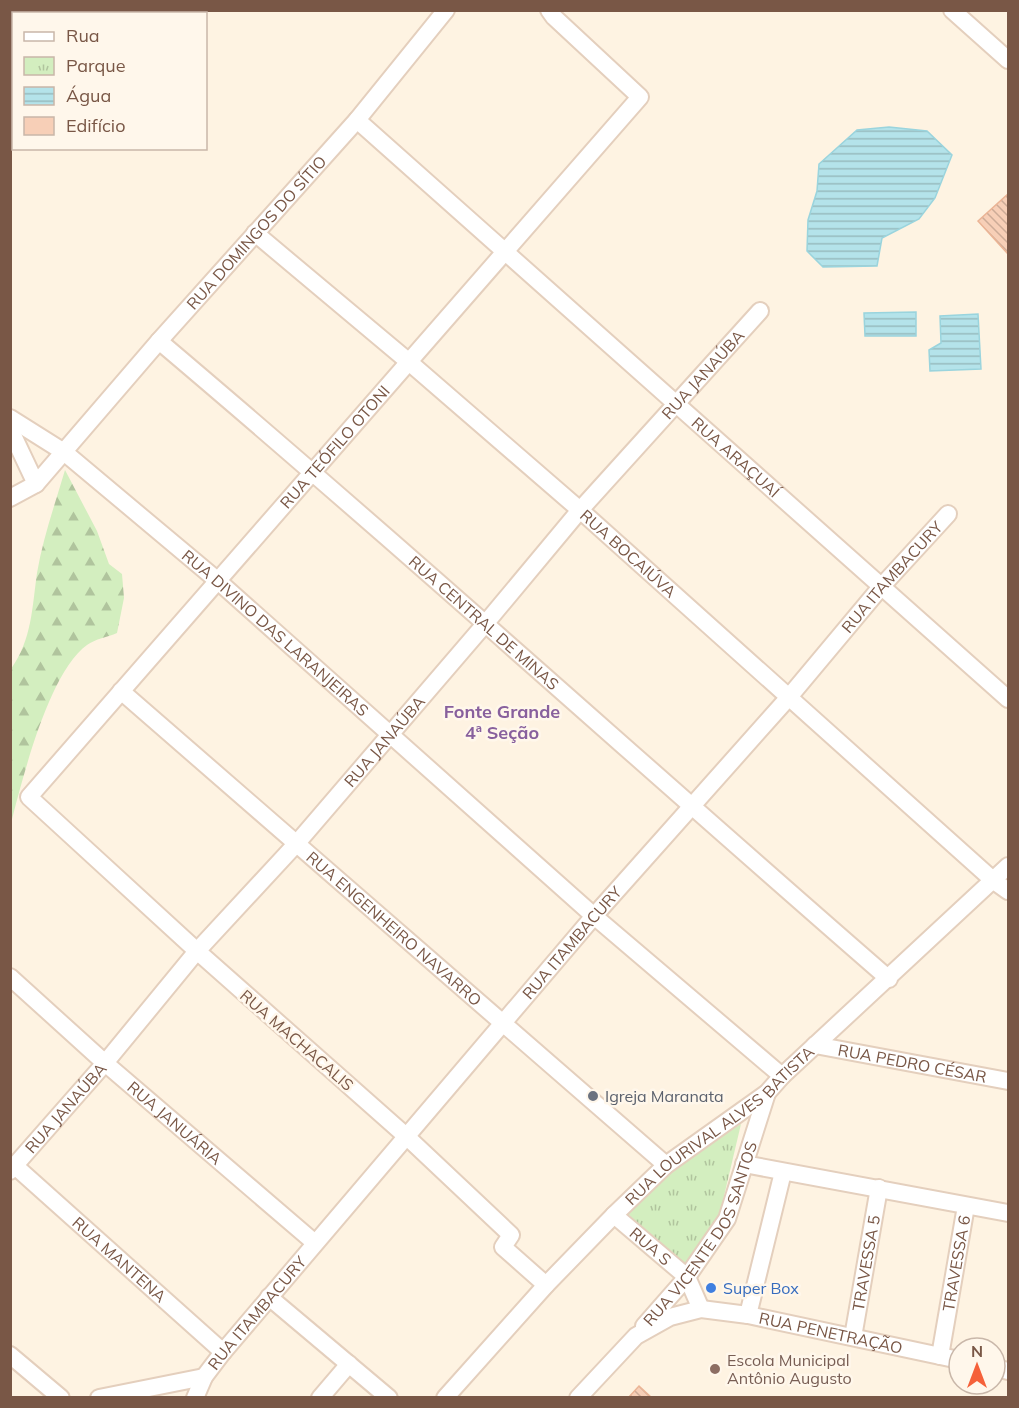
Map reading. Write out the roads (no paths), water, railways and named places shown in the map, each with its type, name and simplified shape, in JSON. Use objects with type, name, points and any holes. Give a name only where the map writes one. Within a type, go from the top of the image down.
[{"type":"street","name":"RUA DOMINGOS DO SÍTIO","points":[[36,484],[159,341],[357,120],[446,10]]},
{"type":"street","name":"RUA TEÓFILO OTONI","points":[[29,797],[640,97],[549,10]]},
{"type":"street","points":[[952,10],[1008,60]]},
{"type":"street","name":"RUA ARAÇUAÍ","points":[[357,120],[1008,699]]},
{"type":"street","name":"RUA BOCAIÚVA","points":[[255,233],[580,510],[994,881],[1008,891]]},
{"type":"street","name":"RUA JANAÚBA","points":[[13,1169],[105,1063],[197,951],[297,843],[580,510],[760,311]]},
{"type":"street","name":"RUA CENTRAL DE MINAS","points":[[159,341],[314,472],[691,807],[889,979]]},
{"type":"street","name":"RUA DIVINO DAS LARANJEIRAS","points":[[10,418],[64,452],[218,581],[594,916],[782,1076]]},
{"type":"street","points":[[10,429],[36,484],[10,498]]},
{"type":"street","name":"RUA ITAMBACURY","points":[[195,1398],[204,1377],[224,1352],[406,1136],[594,916],[789,697],[881,587],[948,514]]},
{"type":"street","name":"RUA ENGENHEIRO NAVARRO","points":[[121,691],[666,1165]]},
{"type":"street","name":"RUA MACHACALIS","points":[[29,797],[197,951],[406,1136],[511,1235],[503,1247],[546,1285]]},
{"type":"street","name":"RUA LOURIVAL ALVES BATISTA","points":[[446,1398],[546,1285],[666,1165],[767,1094],[782,1076],[1008,866]]},
{"type":"street","name":"RUA JANUÁRIA","points":[[10,978],[105,1063],[315,1243]]},
{"type":"street","name":"RUA PEDRO CÉSAR","points":[[815,1046],[1008,1082]]},
{"type":"street","name":"RUA VICENTE DOS SANTOS","points":[[578,1398],[687,1277],[727,1218],[767,1094]]},
{"type":"street","points":[[744,1164],[1008,1213]]},
{"type":"street","name":"RUA MANTENA","points":[[13,1169],[224,1352]]},
{"type":"street","points":[[748,1315],[783,1172]]},
{"type":"street","name":"TRAVESSA 5","points":[[854,1337],[879,1188]]},
{"type":"street","name":"TRAVESSA 6","points":[[940,1356],[966,1206]]},
{"type":"street","name":"RUA S","points":[[614,1215],[687,1277]]},
{"type":"street","points":[[636,1336],[670,1317],[701,1309],[687,1277]]},
{"type":"street","points":[[269,1297],[389,1398]]},
{"type":"street","name":"RUA PENETRAÇÃO","points":[[701,1309],[748,1315],[947,1357]]},
{"type":"street","points":[[10,1356],[61,1398]]},
{"type":"street","points":[[320,1398],[349,1364]]},
{"type":"street","points":[[99,1398],[204,1377]]},
{"type":"water","points":[[889,127],[927,131],[952,155],[935,198],[919,219],[882,238],[877,266],[823,267],[807,251],[808,220],[817,191],[819,164],[857,130]]},
{"type":"water","points":[[916,312],[916,336],[865,336],[864,313]]},
{"type":"water","points":[[978,314],[981,369],[930,371],[929,350],[941,343],[940,316]]},
{"type":"place","name":"Igreja Maranata","points":[[593,1096]]},
{"type":"place","name":"Super Box","points":[[711,1288]]},
{"type":"place","name":"Escola Municipal Antônio Augusto","points":[[715,1369]]},
{"type":"district","name":"Fonte Grande 4ª Seção","points":[[502,722]]}]
